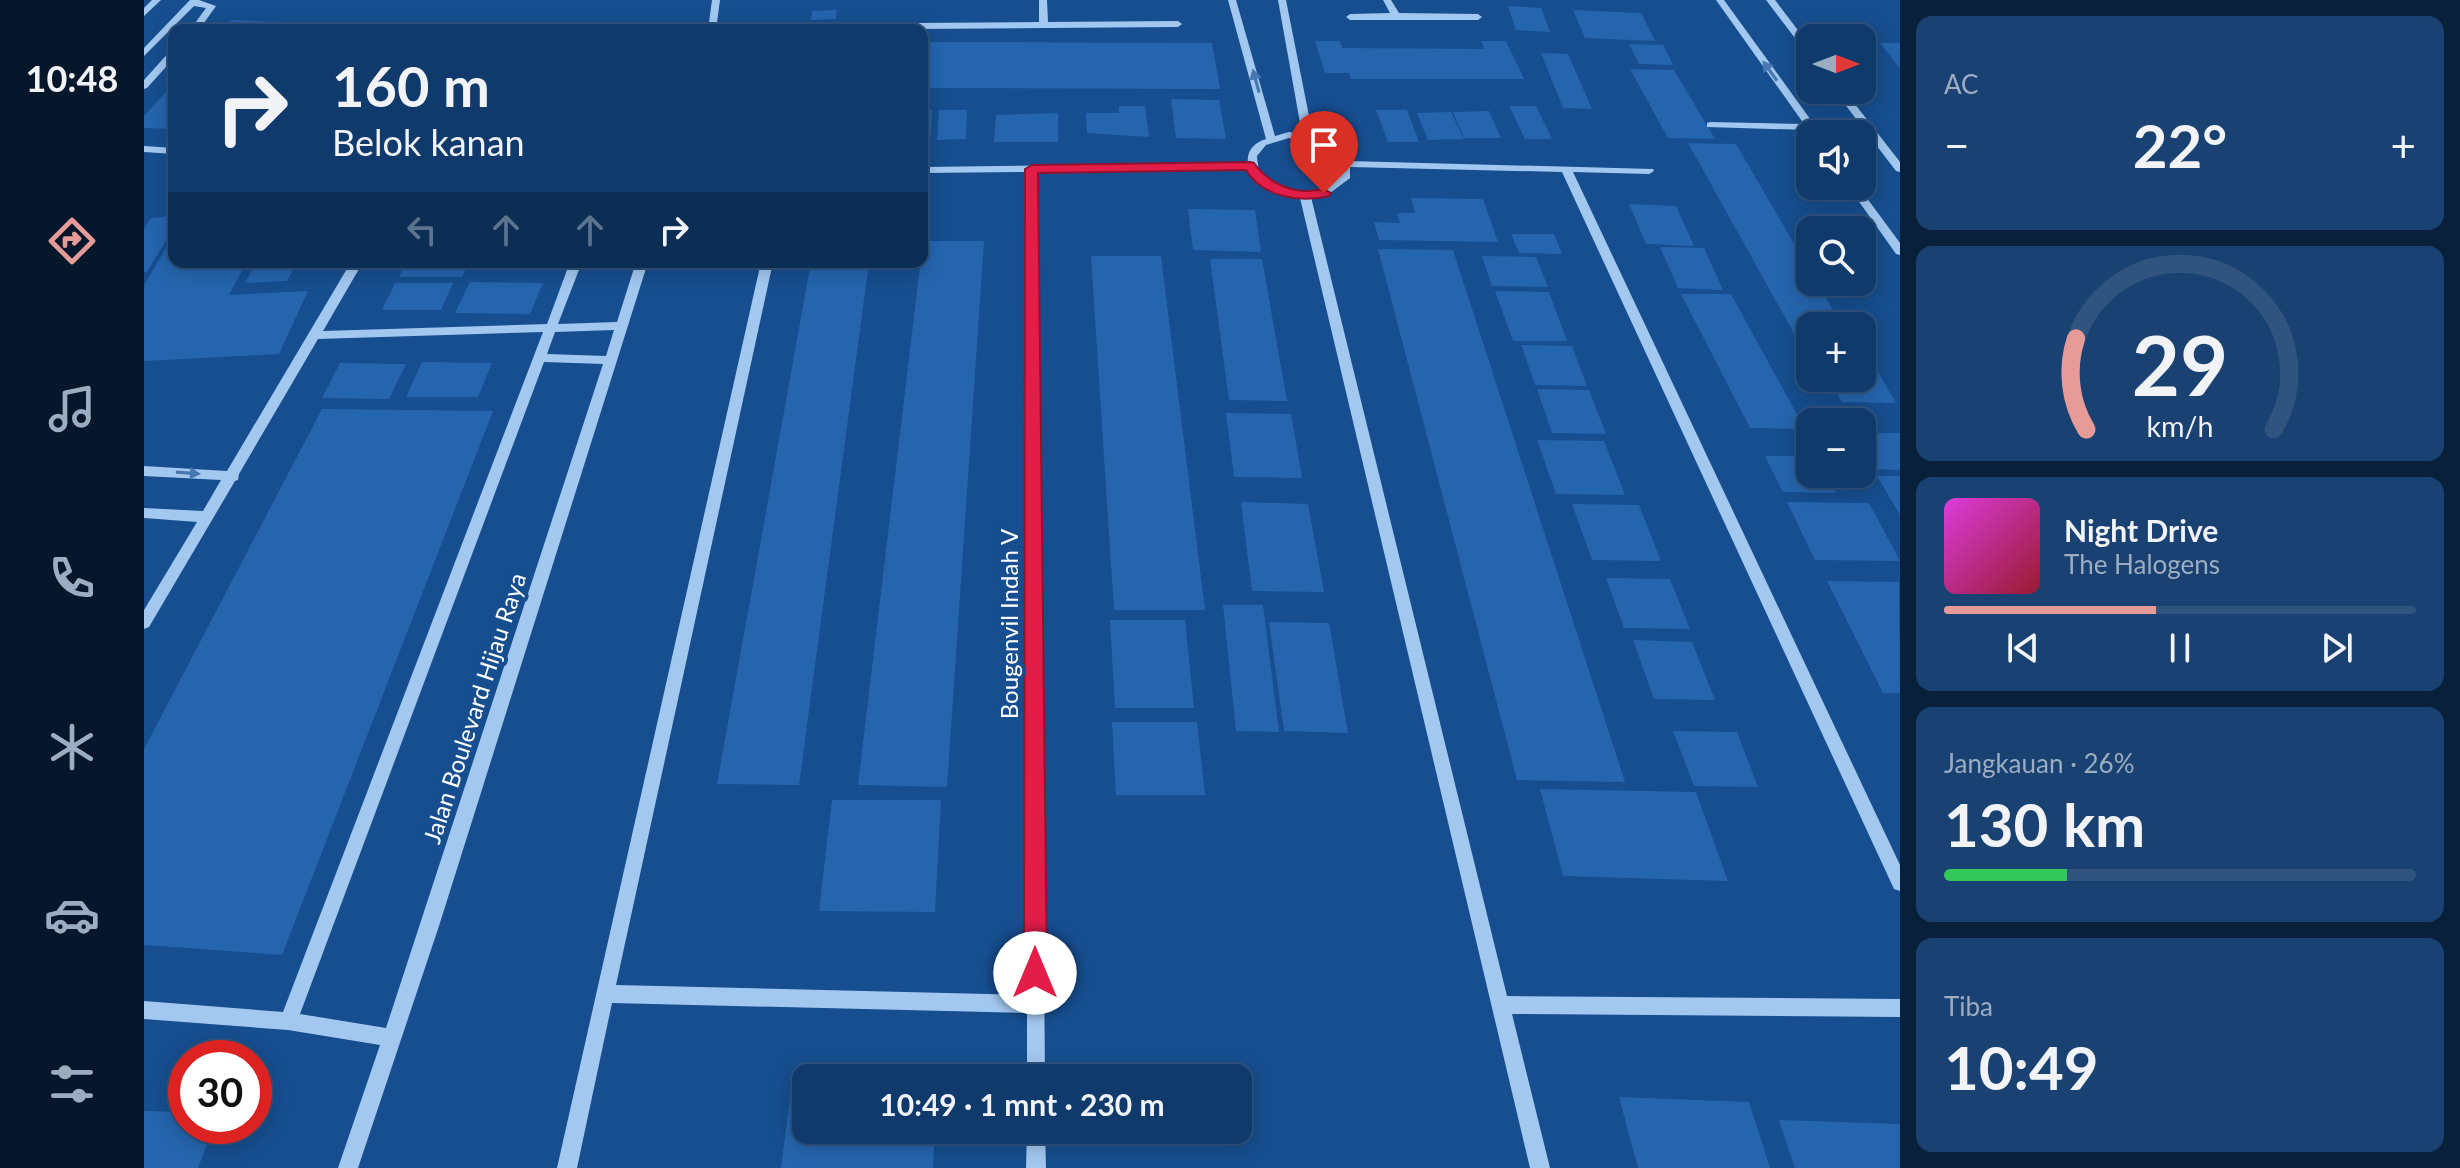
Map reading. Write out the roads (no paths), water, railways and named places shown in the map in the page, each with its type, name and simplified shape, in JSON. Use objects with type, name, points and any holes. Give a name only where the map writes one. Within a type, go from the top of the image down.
[{"type":"street","points":[[144,13],[157,0]]},
{"type":"street","points":[[713,24],[716,0]]},
{"type":"street","points":[[1043,0],[1044,25]]},
{"type":"street","points":[[1232,0],[1271,138]]},
{"type":"street","points":[[1282,0],[1308,137]]},
{"type":"street","points":[[1387,0],[1396,16]]},
{"type":"street","points":[[1720,0],[1806,120]]},
{"type":"street","points":[[1770,0],[1796,34]]},
{"type":"street","points":[[172,24],[194,2],[212,6],[199,24]]},
{"type":"street","points":[[1350,17],[1478,17]]},
{"type":"street","points":[[928,26],[1178,24]]},
{"type":"street","points":[[144,53],[168,29]]},
{"type":"street","points":[[144,86],[168,59]]},
{"type":"street","points":[[1850,104],[1900,169]]},
{"type":"street","points":[[1710,125],[1796,129]]},
{"type":"street","points":[[1308,137],[1326,143],[1339,152],[1346,164],[1346,176],[1338,186],[1324,193],[1305,195],[1270,187],[1257,177],[1250,166],[1250,154],[1258,144],[1271,138],[1308,137]]},
{"type":"street","points":[[144,149],[168,151]]},
{"type":"street","points":[[1346,164],[1649,171]]},
{"type":"street","points":[[928,170],[1250,166]]},
{"type":"street","name":"Bougenvil Indah V","points":[[1032,169],[1036,1064]]},
{"type":"street","points":[[1566,169],[1900,883]]},
{"type":"street","points":[[1305,195],[1540,1168]]},
{"type":"street","points":[[1863,200],[1900,251]]},
{"type":"street","points":[[144,623],[353,268]]},
{"type":"street","points":[[288,1021],[574,268]]},
{"type":"street","name":"Jalan Boulevard Hijau Raya","points":[[348,1168],[430,926],[640,268]]},
{"type":"street","points":[[567,1168],[766,268]]},
{"type":"street","points":[[312,335],[621,326]]},
{"type":"street","points":[[540,358],[610,360]]},
{"type":"street","points":[[144,471],[233,476]]},
{"type":"street","points":[[144,513],[204,517]]},
{"type":"street","points":[[605,994],[1036,1004]]},
{"type":"street","points":[[1500,1005],[1900,1008]]},
{"type":"street","points":[[144,1010],[288,1021],[391,1038]]},
{"type":"street","points":[[1036,1144],[1036,1168]]}]
